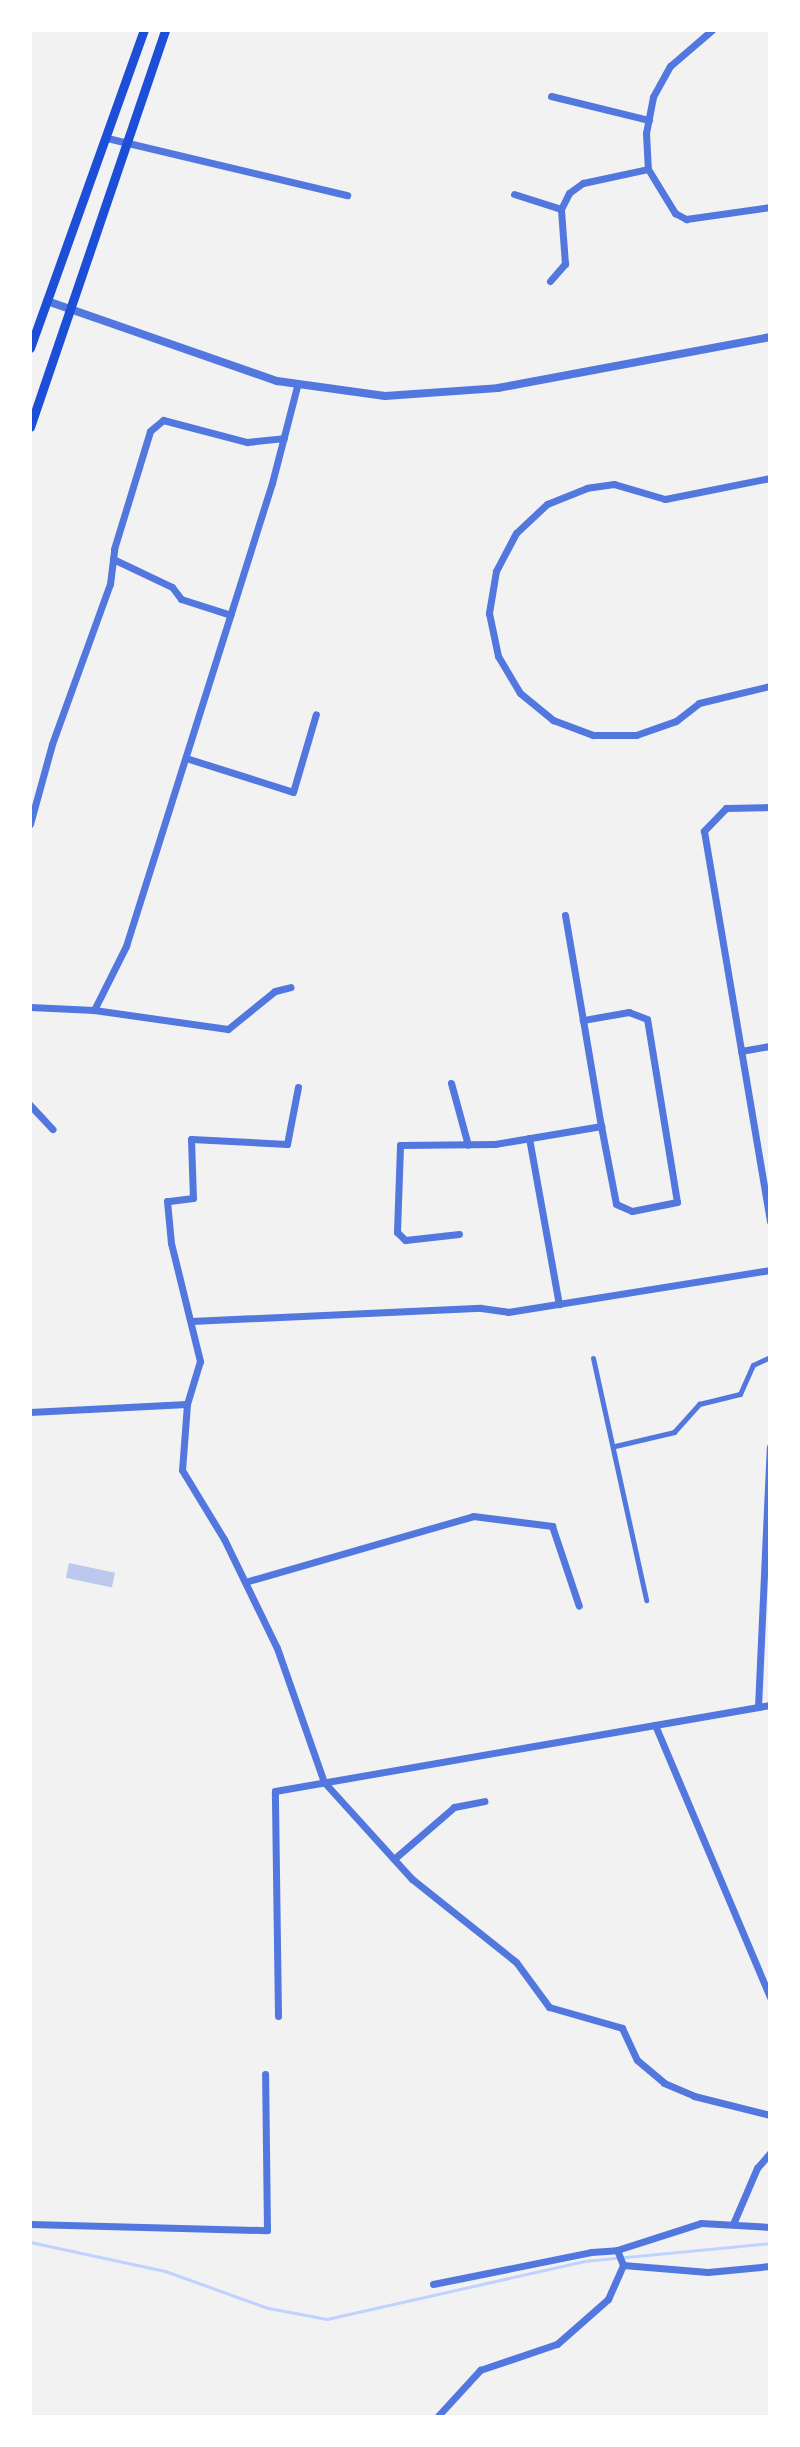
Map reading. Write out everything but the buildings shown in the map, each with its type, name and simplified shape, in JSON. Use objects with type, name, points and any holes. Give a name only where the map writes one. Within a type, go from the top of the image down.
[{"type":"main road","points":[[30,348],[144,30]]},
{"type":"main road","points":[[30,427],[71,310],[123,143],[165,30]]},
{"type":"street","points":[[712,30],[670,66],[649,120],[648,169],[675,213],[686,219],[770,207]]},
{"type":"street","points":[[551,96],[649,120]]},
{"type":"street","points":[[107,138],[347,195]]},
{"type":"street","points":[[550,281],[565,264],[561,209],[569,193],[583,183],[648,169]]},
{"type":"street","points":[[514,194],[561,209]]},
{"type":"street","points":[[47,301],[297,386],[385,396],[456,394],[770,337]]},
{"type":"street","points":[[94,1010],[126,946],[231,615],[297,386]]},
{"type":"street","points":[[30,824],[52,744],[110,584],[113,559],[157,424],[176,421],[247,442],[284,438]]},
{"type":"street","points":[[770,478],[665,499],[641,488],[614,484],[587,488],[547,504],[509,546],[496,571],[489,613],[498,656],[520,693],[553,720],[593,735],[636,735],[676,721],[699,703],[770,686]]},
{"type":"street","points":[[113,559],[172,587],[181,599],[231,615]]},
{"type":"street","points":[[186,758],[293,792],[316,714]]},
{"type":"street","points":[[770,807],[726,808],[704,831],[770,1221]]},
{"type":"street","points":[[565,915],[601,1126],[616,1204],[632,1211],[677,1202],[647,1019],[629,1012],[583,1020]]},
{"type":"street","points":[[30,1007],[94,1010],[228,1029],[275,991],[291,987]]},
{"type":"street","points":[[741,1051],[770,1046]]},
{"type":"street","points":[[451,1083],[468,1145]]},
{"type":"street","points":[[298,1087],[287,1144],[191,1139],[193,1198],[167,1201],[171,1243],[200,1361],[187,1404],[182,1470],[245,1582],[277,1648],[324,1782],[394,1859],[468,1927],[516,1962],[549,2007],[622,2028],[637,2060],[664,2083],[694,2096],[770,2115]]},
{"type":"street","points":[[30,1105],[52,1129]]},
{"type":"street","points":[[459,1234],[405,1240],[397,1232],[400,1145],[468,1145],[601,1126]]},
{"type":"street","points":[[529,1138],[559,1304]]},
{"type":"street","points":[[191,1321],[481,1308],[508,1312],[770,1270]]},
{"type":"street","points":[[615,1447],[674,1432],[699,1404],[740,1394],[753,1365],[770,1357]]},
{"type":"street","points":[[593,1358],[615,1447],[646,1600]]},
{"type":"street","points":[[30,1412],[187,1404]]},
{"type":"street","points":[[758,1707],[767,1567],[770,1447]]},
{"type":"street","points":[[245,1582],[473,1516],[552,1526],[579,1606]]},
{"type":"street","points":[[278,2016],[275,1791],[770,1705]]},
{"type":"street","points":[[655,1725],[770,1997]]},
{"type":"street","points":[[394,1859],[454,1807],[484,1801]]},
{"type":"street","points":[[30,2224],[267,2230],[265,2074]]},
{"type":"street","points":[[733,2224],[757,2168],[770,2153]]},
{"type":"street","points":[[433,2284],[619,2252],[701,2223],[770,2227]]},
{"type":"street","points":[[437,2417],[480,2370],[557,2344],[608,2299],[623,2265],[619,2252]]},
{"type":"street","points":[[623,2265],[708,2272],[770,2266]]},
{"type":"waterway","points":[[30,2242],[165,2271],[268,2308],[327,2319],[584,2261],[770,2243]]}]
